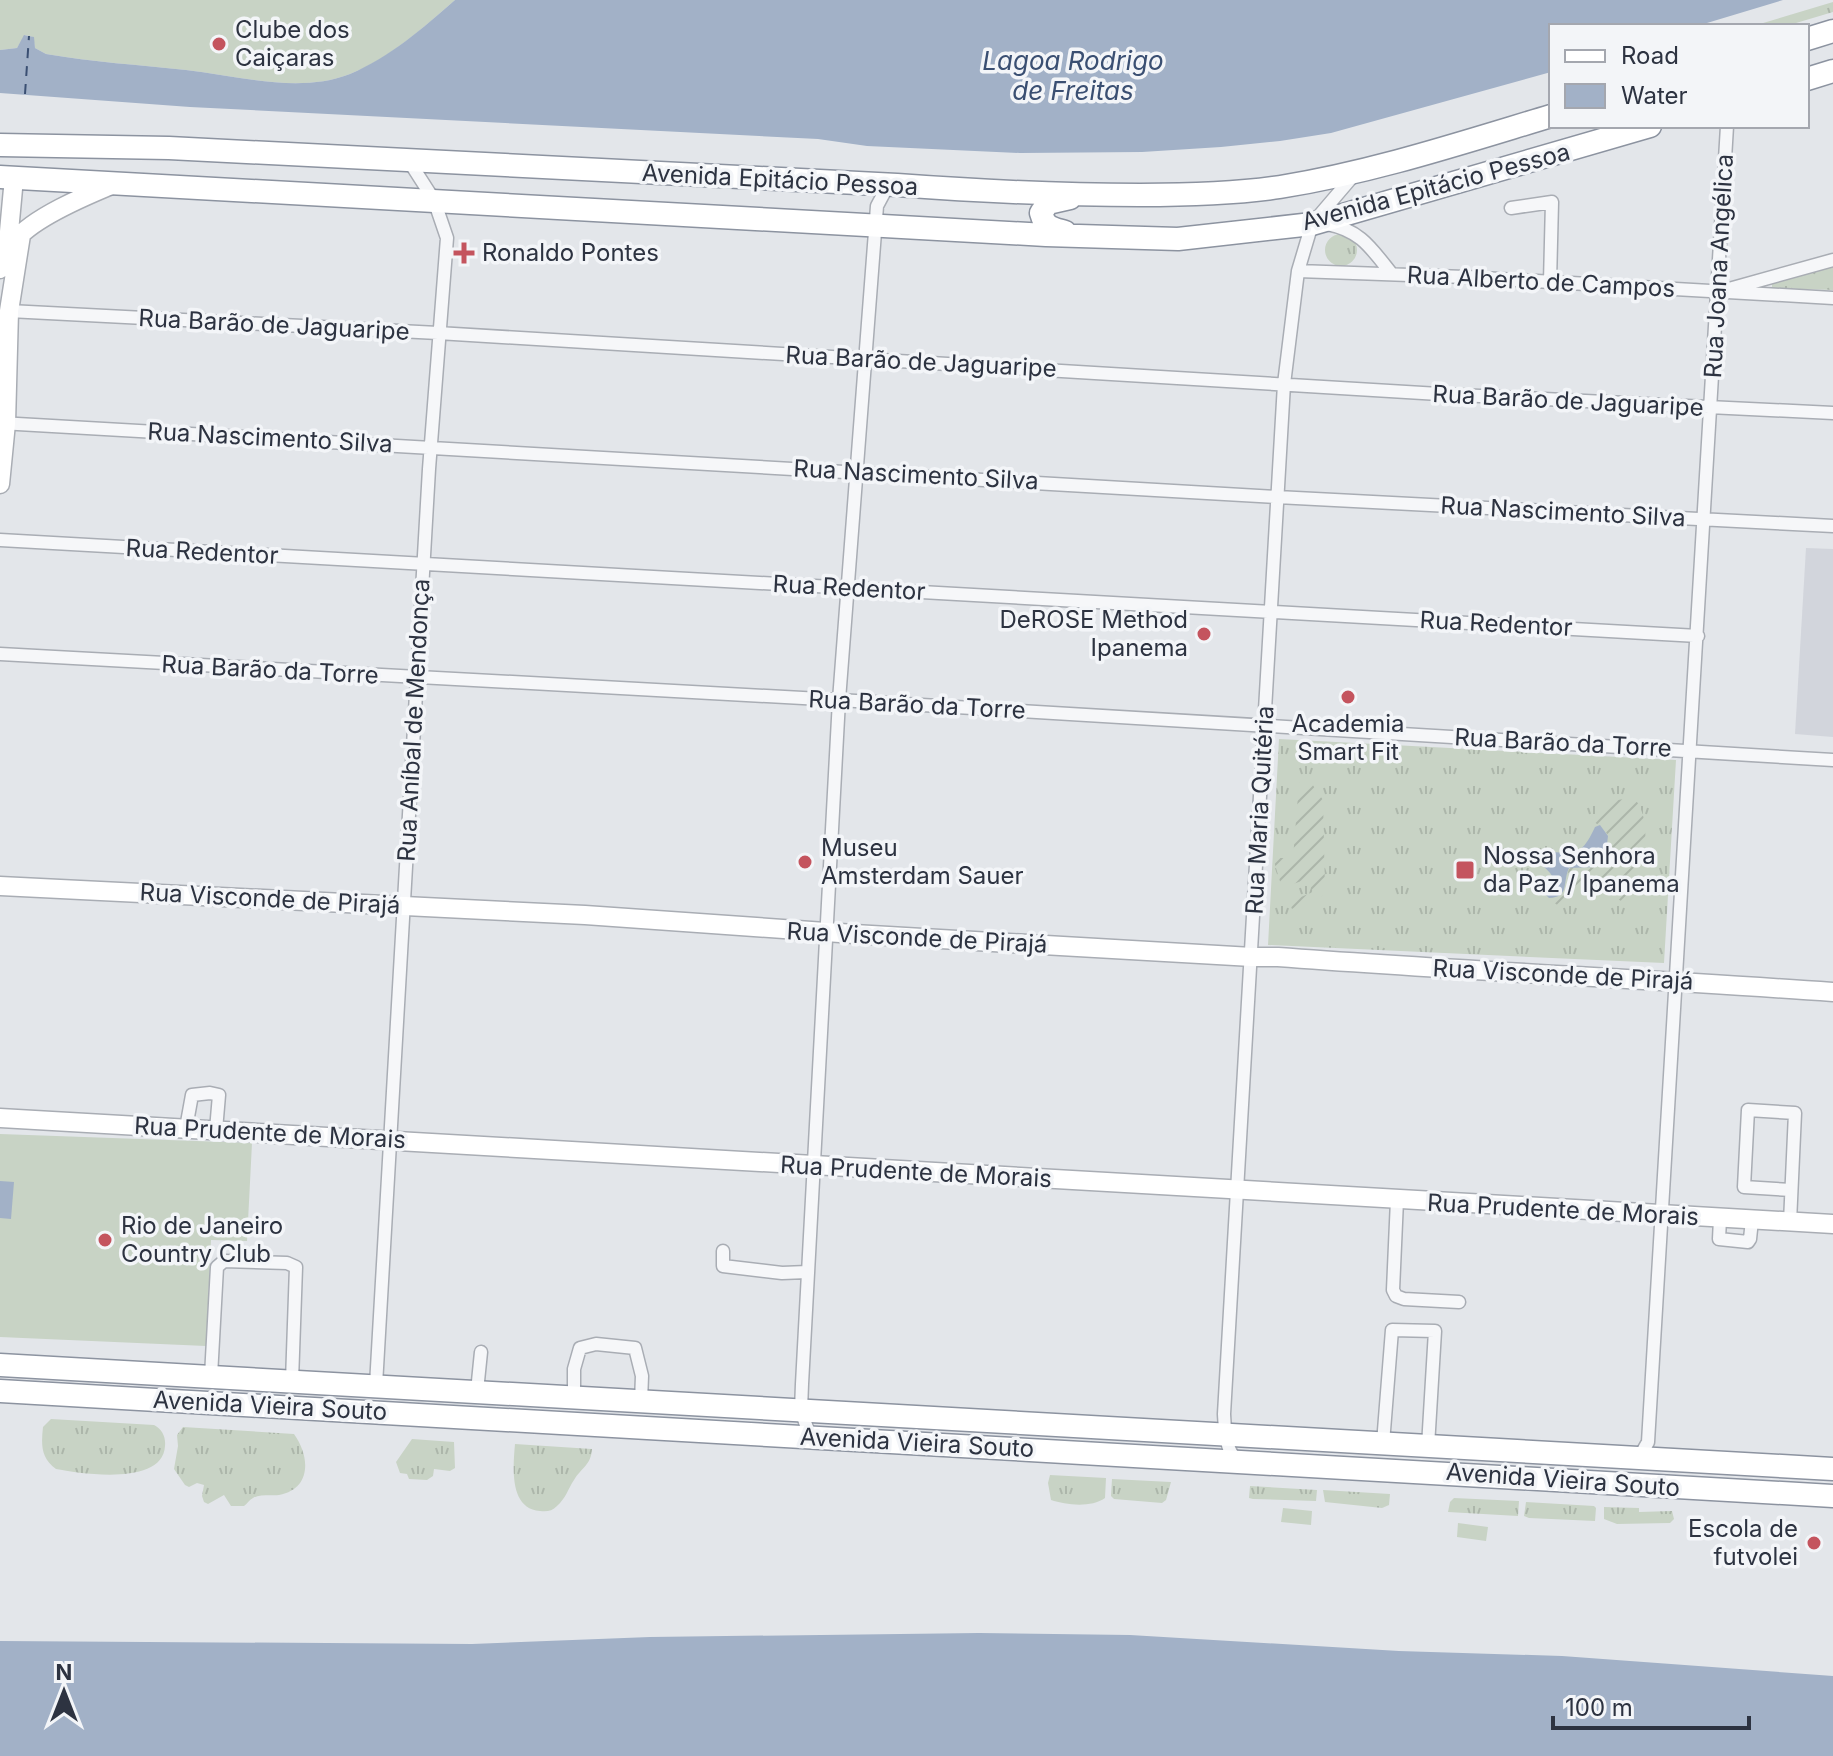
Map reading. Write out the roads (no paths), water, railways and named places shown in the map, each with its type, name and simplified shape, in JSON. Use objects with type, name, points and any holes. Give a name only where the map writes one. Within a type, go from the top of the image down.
[{"type":"highway","points":[[1809,38],[1833,31]]},
{"type":"highway","points":[[1809,78],[1833,71]]},
{"type":"highway","name":"Avenida Epitácio Pessoa","points":[[0,145],[169,148],[976,191],[1189,195],[1276,188],[1355,174],[1549,117]]},
{"type":"highway","points":[[1520,125],[1535,140],[1536,161]]},
{"type":"highway","points":[[1550,128],[1548,133],[1554,143],[1590,144]]},
{"type":"highway","name":"Avenida Epitácio Pessoa","points":[[7,178],[1005,233],[1178,239],[1312,224],[1643,128]]},
{"type":"highway","points":[[0,151],[12,169],[7,178]]},
{"type":"highway","points":[[976,191],[1021,202],[1026,207],[1026,224],[1005,233]]},
{"type":"highway","points":[[1082,237],[1048,227],[1041,213],[1048,203],[1083,195]]},
{"type":"highway","name":"Avenida Vieira Souto","points":[[0,1365],[1833,1469]]},
{"type":"highway","name":"Avenida Vieira Souto","points":[[0,1391],[1833,1496]]},
{"type":"highway","points":[[431,1415],[432,1410],[442,1403],[518,1406],[539,1394]]},
{"type":"highway","points":[[1527,1477],[1545,1466],[1619,1470],[1629,1468],[1639,1458]]},
{"type":"main road","name":"Avenida Epitácio Pessoa","points":[[4,263],[7,178]]},
{"type":"main road","name":"Avenida Epitácio Pessoa","points":[[4,263],[21,235],[69,204],[117,183]]},
{"type":"main road","points":[[0,484],[4,308],[21,235]]},
{"type":"main road","name":"Rua Visconde de Pirajá","points":[[0,886],[585,915],[1833,992]]},
{"type":"main road","name":"Rua Prudente de Morais","points":[[0,1118],[1833,1224]]},
{"type":"street","name":"Rua Joana Angélica","points":[[1639,1458],[1648,1442],[1727,128]]},
{"type":"street","name":"Rua Aníbal de Mendonça","points":[[376,1385],[430,448],[447,238],[434,200],[409,161]]},
{"type":"street","name":"Rua Maria Quitéria","points":[[1237,1461],[1231,1455],[1225,1435],[1284,384],[1298,271],[1312,224],[1355,174]]},
{"type":"street","points":[[810,1437],[801,1410],[839,700],[875,226],[880,199],[885,191],[897,185]]},
{"type":"street","points":[[1511,208],[1552,202],[1550,282]]},
{"type":"street","points":[[1312,224],[1329,223],[1362,237],[1391,273]]},
{"type":"street","points":[[1718,292],[1833,260]]},
{"type":"street","name":"Rua Alberto de Campos","points":[[1298,271],[1391,273],[1833,298]]},
{"type":"street","points":[[1783,274],[1784,296]]},
{"type":"street","name":"Rua Barão de Jaguaripe","points":[[4,308],[1284,384],[1833,413]]},
{"type":"street","name":"Rua Nascimento Silva","points":[[3,423],[1833,526]]},
{"type":"street","name":"Rua Redentor","points":[[0,540],[1698,636]]},
{"type":"street","name":"Rua Barão da Torre","points":[[0,654],[839,700],[1833,760]]},
{"type":"street","points":[[186,1128],[192,1095],[210,1093],[219,1095],[216,1130]]},
{"type":"street","points":[[1790,1222],[1795,1113],[1748,1110],[1744,1187],[1791,1190]]},
{"type":"street","points":[[1397,1200],[1393,1290],[1396,1296],[1459,1302]]},
{"type":"street","points":[[723,1251],[723,1266],[782,1273],[807,1272]]},
{"type":"street","points":[[211,1376],[217,1267],[224,1261],[287,1263],[296,1267],[292,1381]]},
{"type":"street","points":[[1383,1443],[1392,1330],[1435,1331],[1428,1446]]},
{"type":"street","points":[[574,1397],[574,1369],[580,1348],[596,1344],[635,1348],[642,1376],[641,1401]]},
{"type":"street","points":[[477,1391],[481,1352]]},
{"type":"water","name":"Lagoa Rodrigo de Freitas","points":[[455,0],[1783,0],[1704,24],[1549,24],[1549,73],[1331,133],[1221,147],[1142,152],[1020,153],[867,146],[818,139],[190,107],[0,93],[0,50],[17,48],[24,35],[34,37],[35,48],[46,54],[269,82],[310,83],[330,80],[365,67],[418,31]]},
{"type":"water","points":[[1600,825],[1608,836],[1605,860],[1594,867],[1569,868],[1563,892],[1549,898],[1546,895],[1553,885],[1553,878],[1537,863],[1537,858],[1542,852],[1575,852]]},
{"type":"water","points":[[0,1181],[14,1182],[11,1219],[0,1218]]},
{"type":"water","points":[[979,1633],[1130,1635],[1399,1651],[1562,1656],[1833,1676],[1833,1756],[0,1756],[0,1641],[472,1644],[650,1637]]},
{"type":"place","name":"Clube dos Caiçaras","points":[[219,44]]},
{"type":"place","name":"Ronaldo Pontes","points":[[464,253]]},
{"type":"place","name":"DeROSE Method Ipanema","points":[[1204,634]]},
{"type":"place","name":"Academia Smart Fit","points":[[1348,697]]},
{"type":"place","name":"Museu Amsterdam Sauer","points":[[805,862]]},
{"type":"place","name":"Nossa Senhora da Paz / Ipanema","points":[[1465,870]]},
{"type":"place","name":"Rio de Janeiro Country Club","points":[[105,1240]]},
{"type":"place","name":"Escola de futvolei","points":[[1814,1543]]}]
